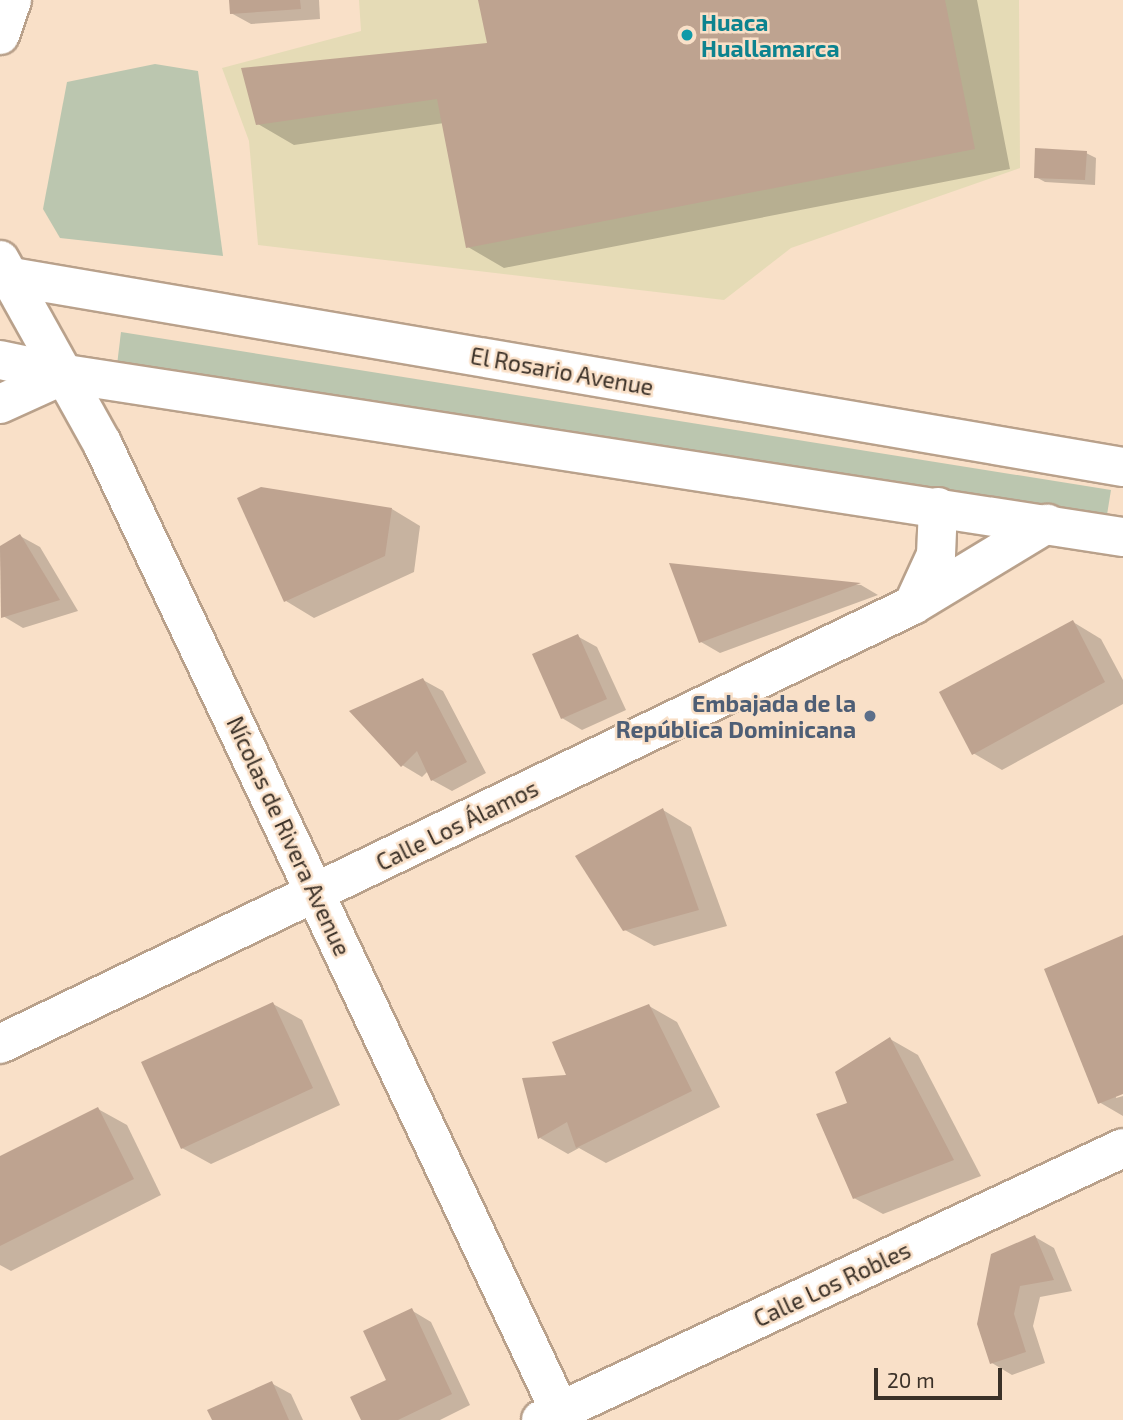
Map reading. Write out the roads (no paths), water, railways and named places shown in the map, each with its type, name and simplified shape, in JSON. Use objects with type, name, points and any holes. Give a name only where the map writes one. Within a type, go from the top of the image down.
[{"type":"street","points":[[0,35],[12,0]]},
{"type":"street","name":"Nícolas de Rivera Avenue","points":[[2,270],[66,374],[316,894],[555,1417]]},
{"type":"street","name":"El Rosario Avenue","points":[[2,270],[1123,467]]},
{"type":"street","points":[[0,360],[66,374],[1123,537]]},
{"type":"street","points":[[0,404],[66,374]]},
{"type":"street","points":[[913,605],[936,555],[938,507]]},
{"type":"street","name":"Calle Los Álamos","points":[[0,1044],[913,605],[1047,524]]},
{"type":"street","name":"Calle Los Robles","points":[[555,1417],[1123,1148]]},
{"type":"place","name":"Huaca Huallamarca","points":[[687,35]]},
{"type":"place","name":"Embajada de la República Dominicana","points":[[870,716]]}]
